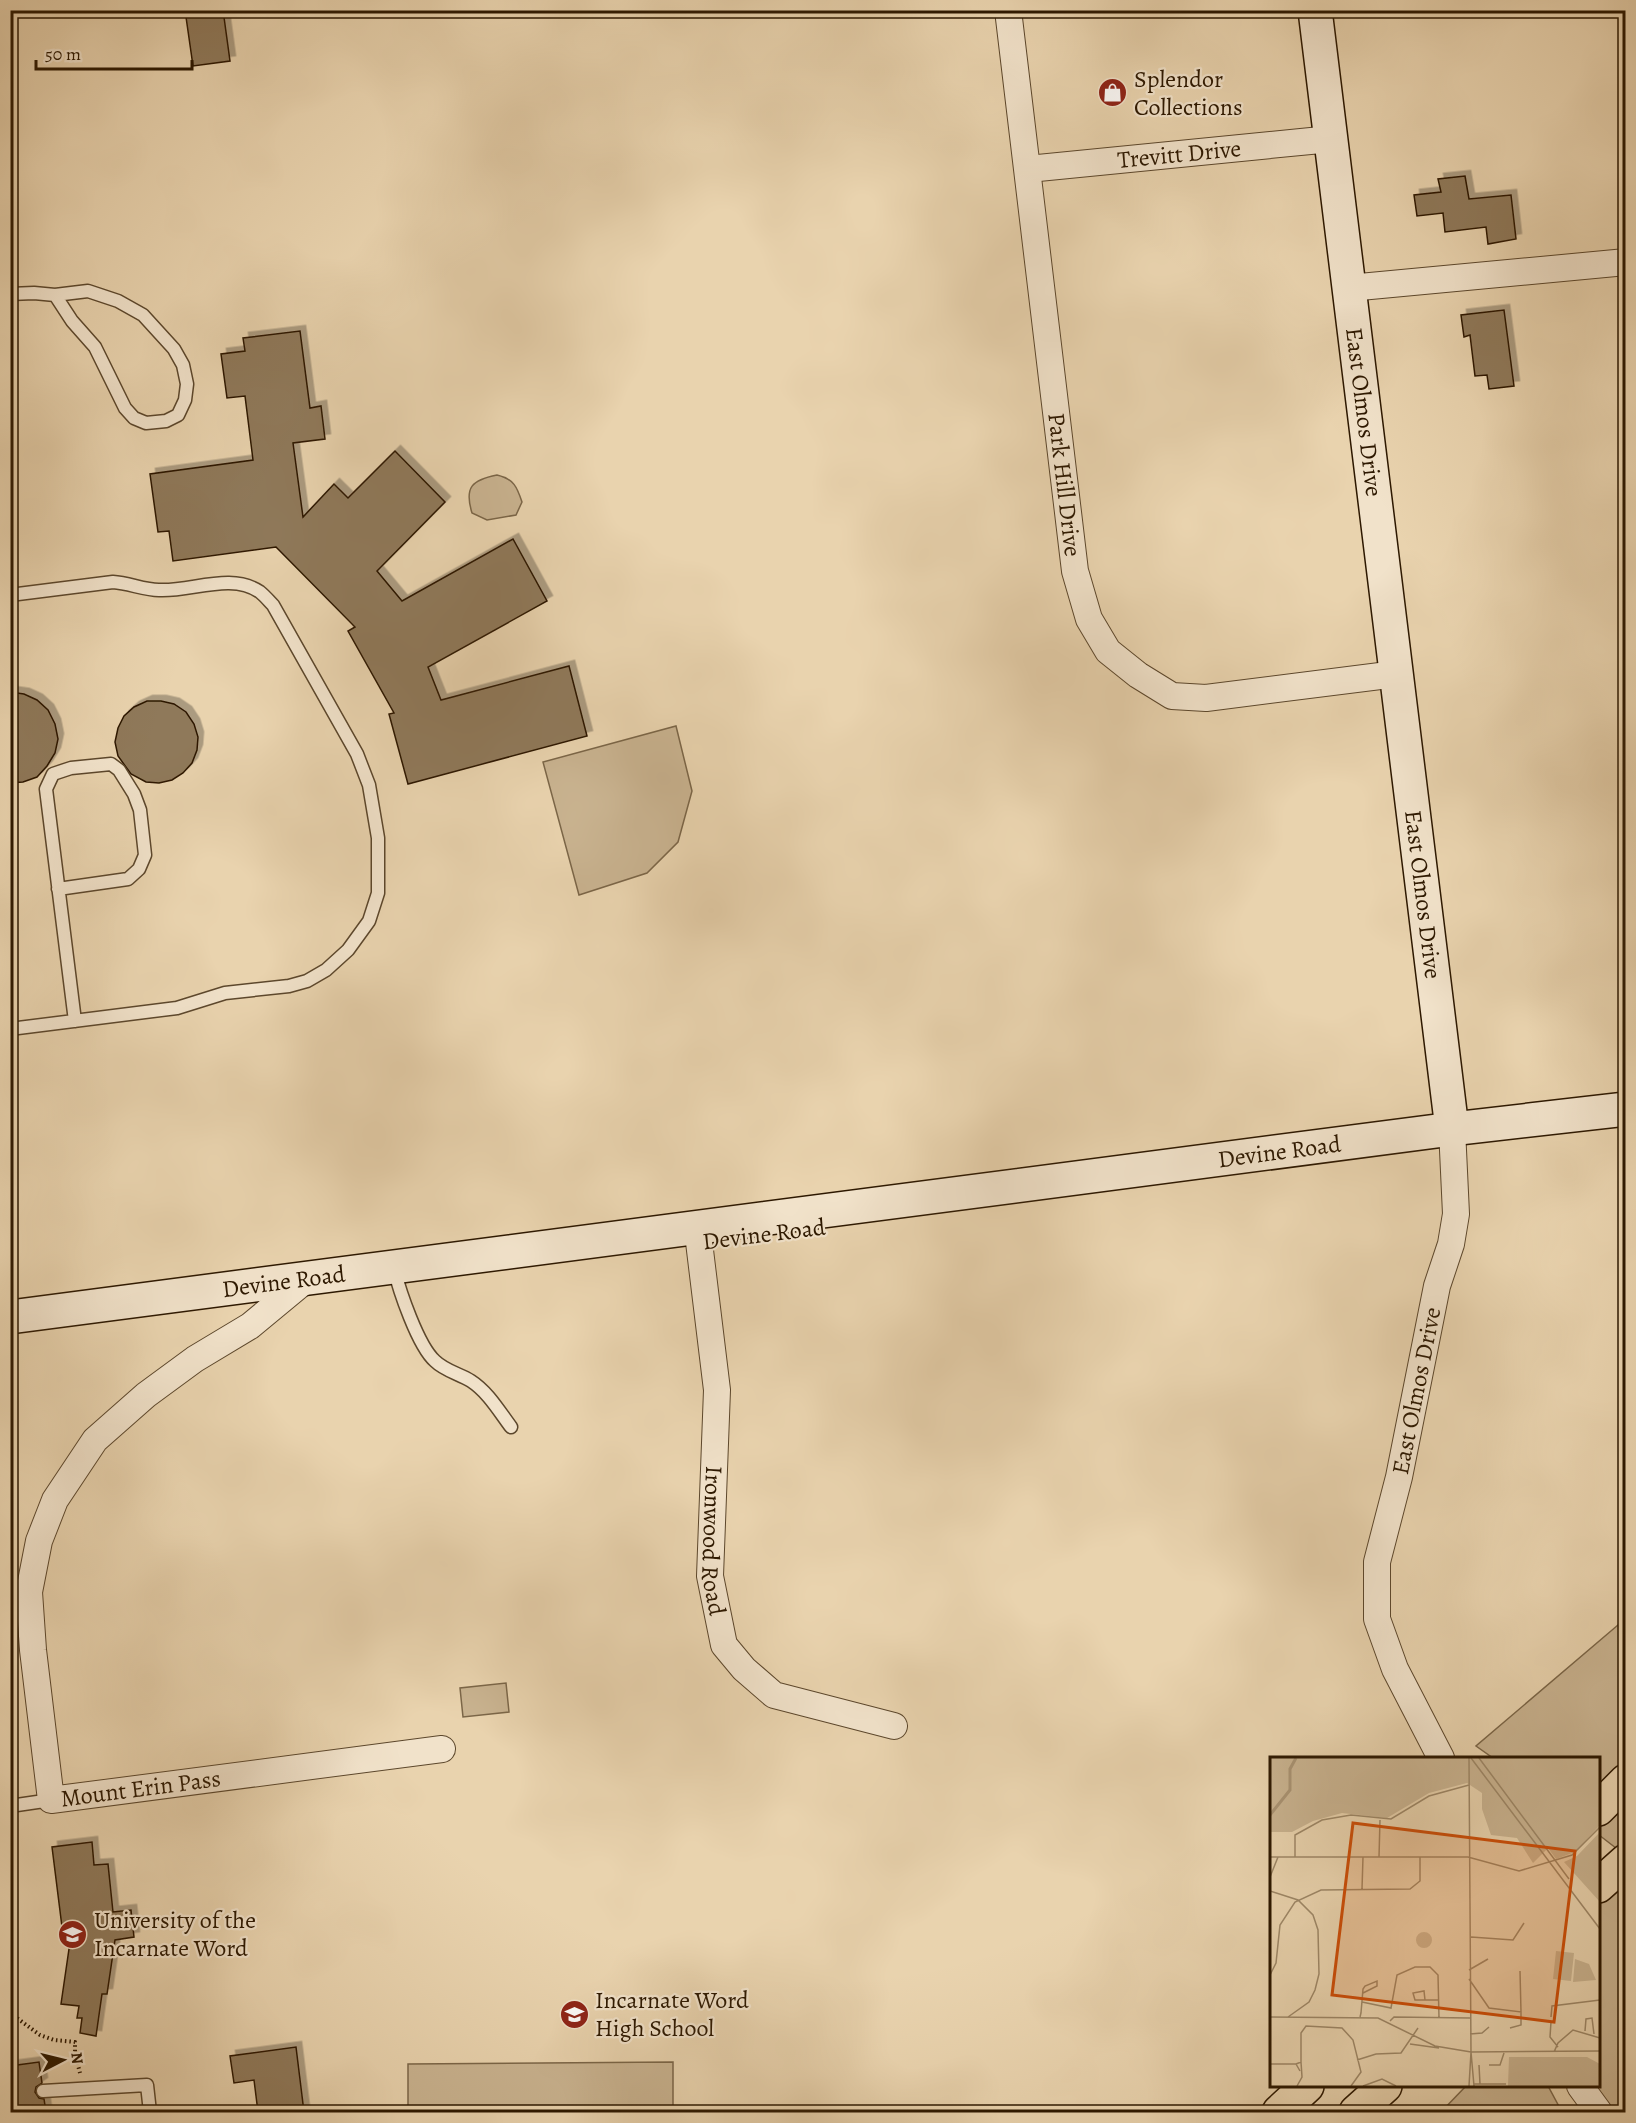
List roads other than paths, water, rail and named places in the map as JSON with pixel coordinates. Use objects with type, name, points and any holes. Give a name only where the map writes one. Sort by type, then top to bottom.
[{"type":"highway","points":[[1600,1808],[1626,1781]]},
{"type":"highway","points":[[1600,1885],[1626,1861]]},
{"type":"highway","points":[[1279,2112],[1305,2087]]},
{"type":"highway","points":[[1356,2112],[1383,2087]]},
{"type":"street","name":"Park Hill Drive","points":[[1008,10],[1075,571],[1089,619],[1107,651],[1138,675],[1172,696],[1206,698],[1396,674]]},
{"type":"street","name":"East Olmos Drive","points":[[1315,10],[1452,1129],[1455,1224],[1437,1286],[1399,1478],[1377,1562],[1377,1619],[1395,1669],[1440,1757]]},
{"type":"street","name":"Trevitt Drive","points":[[1028,169],[1330,139]]},
{"type":"street","points":[[1348,288],[1626,262]]},
{"type":"street","name":"Devine Road","points":[[10,1317],[1626,1108]]},
{"type":"street","name":"Devine Road","points":[[556,1246],[593,1256],[887,1219],[932,1197]]},
{"type":"street","name":"Ironwood Road","points":[[699,1242],[717,1389],[710,1576],[724,1645],[744,1669],[774,1695],[894,1726]]},
{"type":"street","name":"Mount Erin Pass","points":[[308,1278],[250,1326],[195,1359],[146,1395],[95,1440],[55,1500],[39,1541],[29,1592],[33,1650],[51,1800],[442,1749]]},
{"type":"street","points":[[1581,2087],[1599,2112]]},
{"type":"lane","points":[[10,294],[55,295],[88,291],[118,301],[143,315],[174,349],[183,365],[187,384],[185,400],[178,415],[166,421],[146,423],[134,418],[125,408],[95,347],[72,321],[55,295]]},
{"type":"lane","points":[[10,595],[114,582],[157,590],[230,583],[244,585],[260,592],[273,606],[357,754],[369,785],[378,838],[378,893],[369,921],[348,950],[326,970],[307,981],[289,986],[225,993],[177,1008],[10,1029]]},
{"type":"lane","points":[[58,889],[128,879],[139,869],[145,855],[140,810],[134,794],[119,770],[111,764],[71,768],[53,774],[46,789],[58,889],[75,1021]]},
{"type":"lane","points":[[394,1267],[408,1309],[428,1353],[444,1369],[473,1382],[485,1393],[511,1427]]},
{"type":"lane","points":[[10,1806],[51,1800]]},
{"type":"lane","points":[[43,2091],[147,2085],[150,2112]]},
{"type":"place","name":"Splendor Collections","points":[[1113,93]]},
{"type":"place","name":"University of the Incarnate Word","points":[[73,1934]]},
{"type":"place","name":"Incarnate Word High School","points":[[574,2014]]}]
